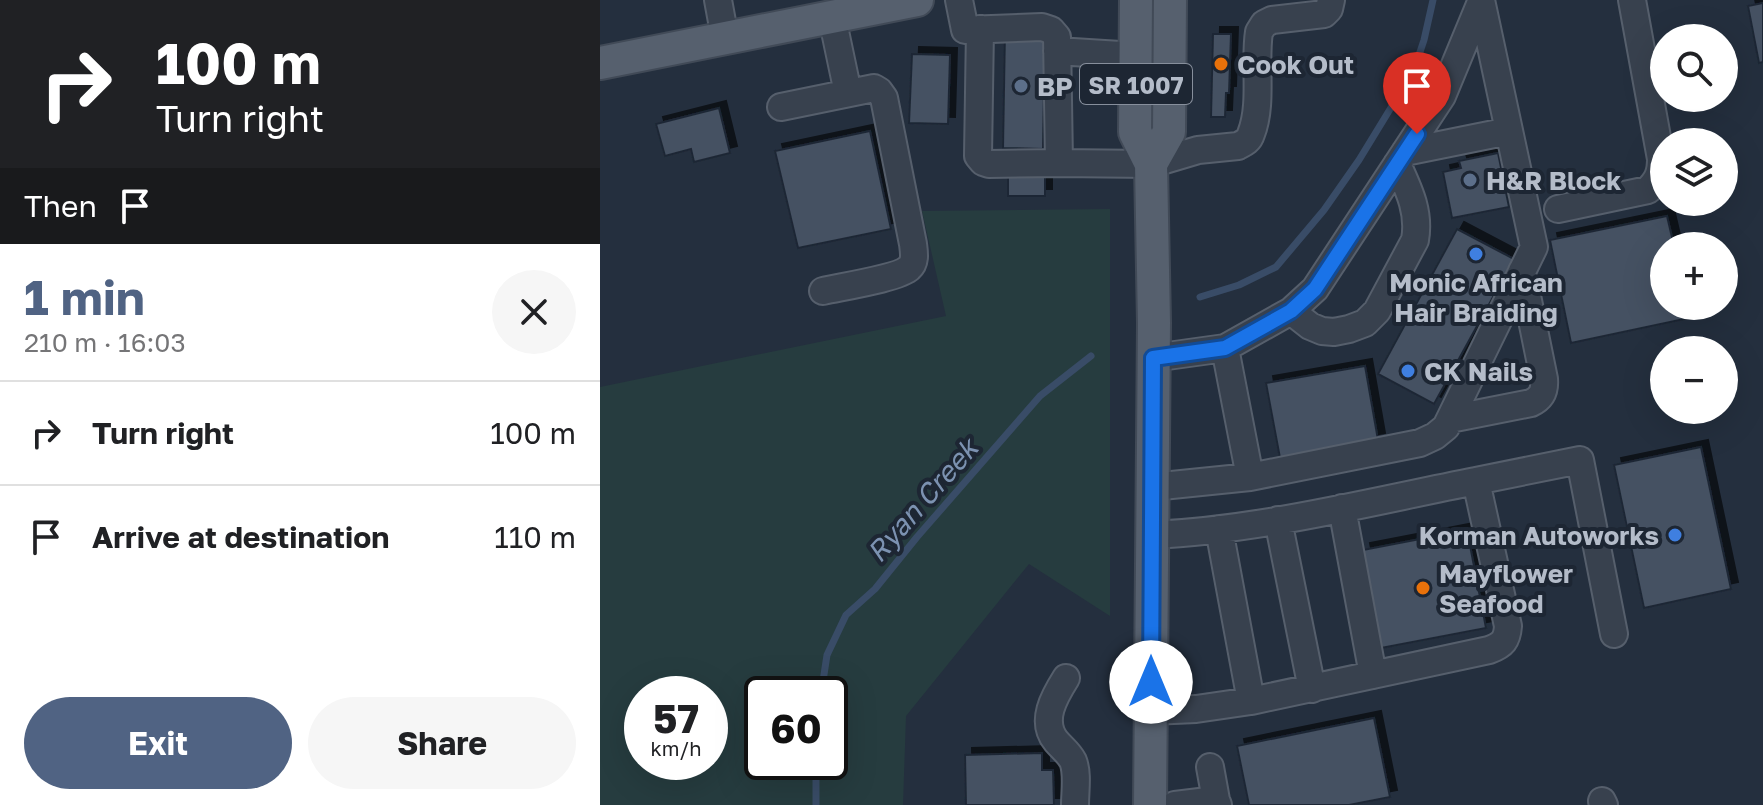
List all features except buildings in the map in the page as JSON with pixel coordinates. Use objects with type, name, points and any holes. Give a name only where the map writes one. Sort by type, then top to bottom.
[{"type":"main road","points":[[600,63],[846,10],[917,0]]},
{"type":"main road","name":"SR 1007","points":[[1136,0],[1135,132],[1151,164],[1150,805]]},
{"type":"main road","name":"SR 1007","points":[[1151,164],[1169,132],[1170,0]]},
{"type":"lane","points":[[718,0],[725,38]]},
{"type":"lane","points":[[959,0],[965,30],[1042,27],[1051,30],[1057,37],[1059,163]]},
{"type":"lane","points":[[980,29],[978,156],[983,162],[1151,164],[1188,152],[1245,143],[1251,137],[1256,107],[1259,32],[1264,24],[1272,20],[1324,14],[1331,0]]},
{"type":"lane","points":[[1558,209],[1648,190],[1661,172],[1632,0]]},
{"type":"lane","points":[[1152,487],[1250,477],[1420,443],[1446,427],[1534,247],[1481,1]]},
{"type":"lane","points":[[1153,358],[1225,348],[1291,311],[1315,289],[1442,96],[1481,1]]},
{"type":"lane","points":[[846,10],[848,93]]},
{"type":"lane","points":[[1057,51],[1136,56]]},
{"type":"lane","points":[[1448,83],[1496,72]]},
{"type":"lane","points":[[781,107],[874,88],[884,98],[914,259],[909,269],[896,275],[823,291]]},
{"type":"lane","points":[[1401,158],[1509,131]]},
{"type":"lane","points":[[1291,311],[1310,326],[1334,332],[1365,323],[1377,311],[1415,240],[1417,227],[1412,197],[1401,158]]},
{"type":"lane","points":[[1450,419],[1531,403],[1542,395],[1544,379],[1522,271]]},
{"type":"lane","points":[[1225,348],[1250,477]]},
{"type":"lane","points":[[1152,535],[1278,520],[1580,460],[1614,634]]},
{"type":"lane","points":[[1151,711],[1196,709],[1251,701],[1500,646],[1507,638],[1508,626],[1476,481]]},
{"type":"lane","points":[[1342,508],[1373,675]]},
{"type":"lane","points":[[1278,520],[1312,689]]},
{"type":"lane","points":[[1219,529],[1251,701]]},
{"type":"lane","points":[[1066,678],[1055,696],[1048,725],[1054,739],[1074,763],[1075,805]]},
{"type":"lane","points":[[1175,805],[1217,802],[1210,767]]},
{"type":"green space","points":[[1110,209],[1110,616],[1029,564],[906,716],[903,805],[600,805],[600,387],[946,316],[922,211]]},
{"type":"waterway","name":"Ryan Creek","points":[[1200,297],[1239,285],[1276,267],[1324,210],[1359,160],[1414,70],[1433,0]]},
{"type":"waterway","name":"Ryan Creek","points":[[824,676],[827,655],[846,615],[875,589],[1040,396],[1091,356]]},
{"type":"waterway","name":"Ryan Creek","points":[[816,780],[816,805]]},
{"type":"place","name":"Cook Out","points":[[1221,64]]},
{"type":"place","name":"BP","points":[[1021,86]]},
{"type":"place","name":"H&R Block","points":[[1470,180]]},
{"type":"place","name":"Monic African Hair Braiding","points":[[1476,254]]},
{"type":"place","name":"CK Nails","points":[[1408,371]]},
{"type":"place","name":"Korman Autoworks","points":[[1675,535]]},
{"type":"place","name":"Mayflower Seafood","points":[[1423,588]]},
{"type":"route","points":[[1151,682],[1153,358],[1225,348],[1291,311],[1315,289],[1417,134]]}]
